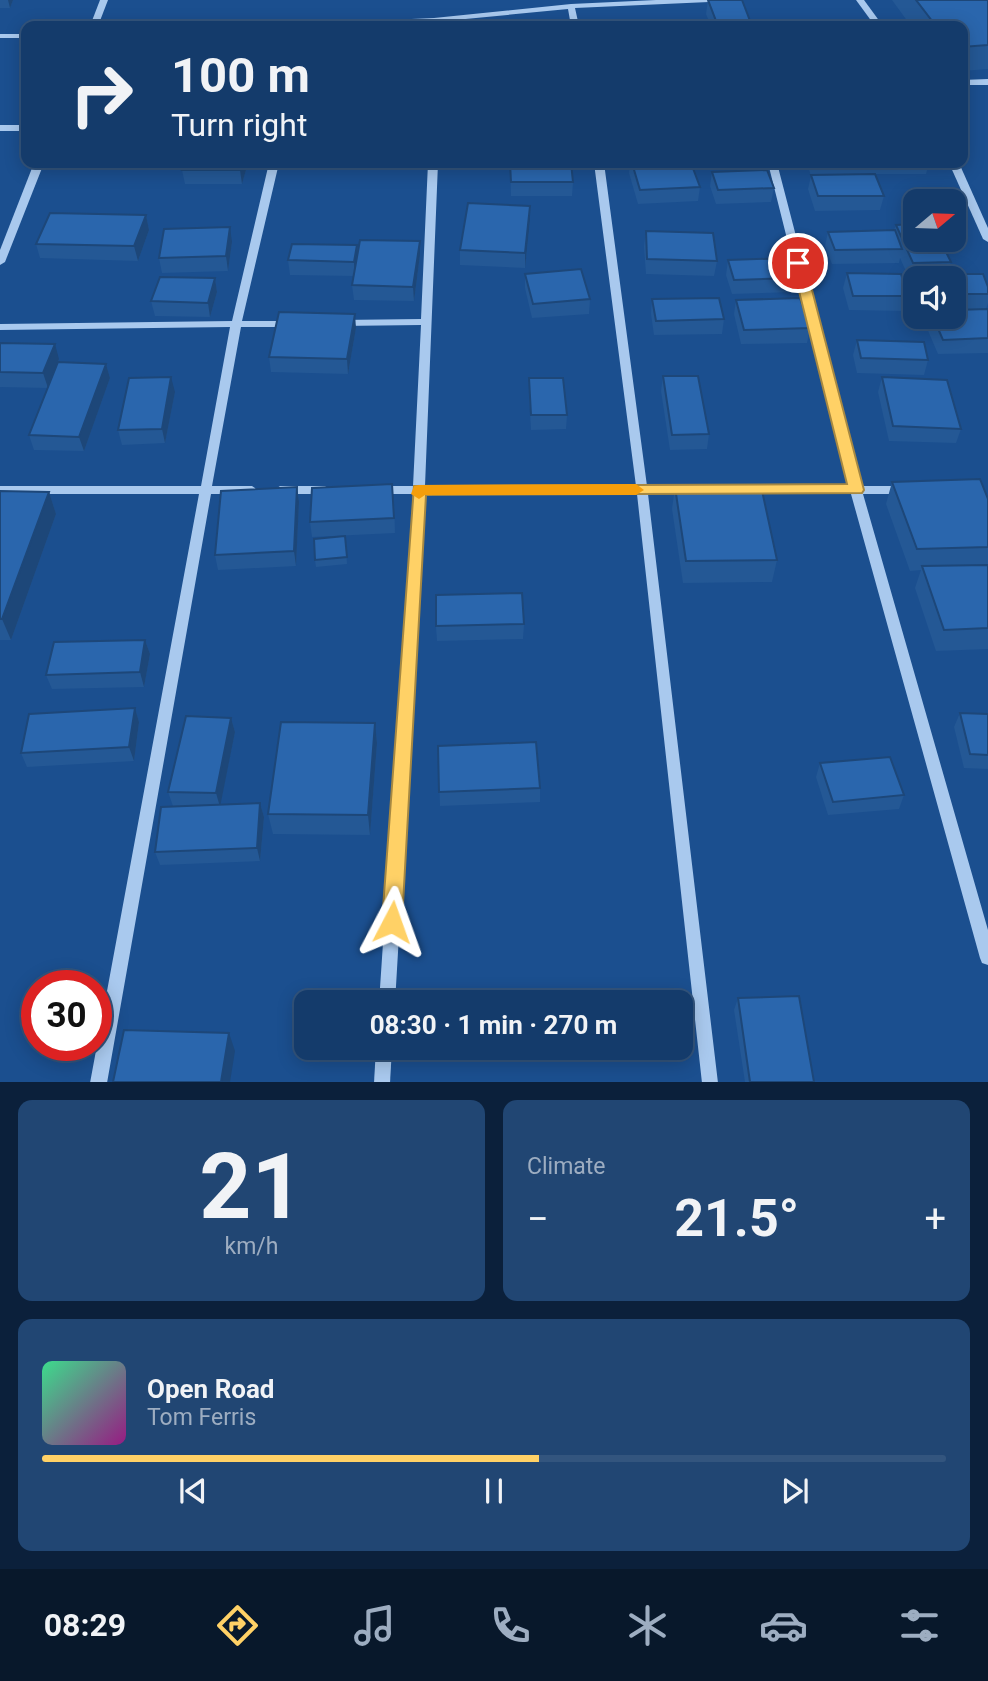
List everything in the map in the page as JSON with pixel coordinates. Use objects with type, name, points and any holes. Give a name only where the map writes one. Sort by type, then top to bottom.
[{"type":"street","points":[[96,21],[104,0]]},
{"type":"street","points":[[412,21],[571,6],[709,0]]},
{"type":"street","points":[[860,0],[875,21]]},
{"type":"street","points":[[571,6],[574,21]]},
{"type":"street","points":[[0,36],[21,36]]},
{"type":"street","points":[[968,83],[988,82]]},
{"type":"street","points":[[0,128],[21,128]]},
{"type":"street","points":[[0,262],[37,168]]},
{"type":"street","points":[[98,1082],[236,324],[273,168]]},
{"type":"street","points":[[388,990],[419,490],[433,168]]},
{"type":"street","points":[[600,168],[642,490],[710,1082]]},
{"type":"street","points":[[773,168],[856,490],[988,958]]},
{"type":"street","points":[[956,168],[988,239]]},
{"type":"street","points":[[331,323],[426,323]]},
{"type":"street","points":[[0,327],[304,324]]},
{"type":"street","points":[[0,490],[260,490]]},
{"type":"street","points":[[273,490],[339,490]]},
{"type":"street","points":[[366,490],[696,490]]},
{"type":"street","points":[[736,490],[921,490]]},
{"type":"street","points":[[382,1082],[383,1060]]},
{"type":"building","points":[[708,0],[742,0],[750,21],[716,21]]},
{"type":"building","points":[[916,0],[988,0],[988,45],[968,47],[968,21],[932,21]]},
{"type":"building","points":[[183,168],[241,168],[240,170],[182,170]]},
{"type":"building","points":[[510,168],[572,168],[573,182],[511,182]]},
{"type":"building","points":[[633,168],[693,168],[700,187],[640,190]]},
{"type":"building","points":[[767,170],[774,188],[718,190],[712,172]]},
{"type":"building","points":[[875,174],[884,196],[818,196],[811,175]]},
{"type":"building","points":[[468,203],[530,206],[525,253],[460,250]]},
{"type":"building","points":[[50,213],[146,215],[134,246],[36,244]]},
{"type":"building","points":[[896,225],[903,225],[903,241]]},
{"type":"building","points":[[230,227],[226,256],[159,258],[164,229]]},
{"type":"building","points":[[895,230],[902,249],[835,250],[828,232]]},
{"type":"building","points":[[646,231],[713,233],[717,261],[647,259]]},
{"type":"building","points":[[360,240],[420,241],[413,287],[352,285]]},
{"type":"building","points":[[292,244],[357,245],[354,262],[288,260]]},
{"type":"building","points":[[908,252],[946,252],[951,262],[913,263]]},
{"type":"building","points":[[789,258],[797,278],[734,280],[728,260]]},
{"type":"building","points":[[581,269],[590,299],[533,304],[525,274]]},
{"type":"building","points":[[847,273],[901,274],[903,296],[853,296]]},
{"type":"building","points":[[966,274],[983,274],[988,294],[966,294]]},
{"type":"building","points":[[160,277],[215,278],[208,303],[151,301]]},
{"type":"building","points":[[719,298],[724,319],[656,321],[652,299]]},
{"type":"building","points":[[800,298],[810,328],[744,330],[736,300]]},
{"type":"building","points":[[988,309],[988,338],[943,340],[938,329],[966,329],[966,310]]},
{"type":"building","points":[[279,312],[355,314],[347,359],[269,357]]},
{"type":"building","points":[[857,340],[924,342],[928,360],[861,358]]},
{"type":"building","points":[[0,343],[55,344],[43,373],[0,372]]},
{"type":"building","points":[[58,362],[106,364],[79,437],[29,435]]},
{"type":"building","points":[[663,376],[698,376],[709,434],[672,435]]},
{"type":"building","points":[[171,377],[162,429],[118,430],[129,378]]},
{"type":"building","points":[[882,377],[947,380],[961,429],[893,426]]},
{"type":"building","points":[[529,378],[563,378],[567,415],[531,415]]},
{"type":"building","points":[[980,479],[988,499],[988,547],[917,549],[892,482]]},
{"type":"building","points":[[392,484],[394,518],[310,522],[312,488]]},
{"type":"building","points":[[761,486],[777,560],[686,561],[675,487]]},
{"type":"building","points":[[297,487],[294,551],[215,555],[221,491]]},
{"type":"building","points":[[0,491],[49,492],[2,619],[0,619]]},
{"type":"building","points":[[345,536],[347,557],[315,560],[314,539]]},
{"type":"building","points":[[988,565],[988,628],[944,630],[922,566]]},
{"type":"building","points":[[522,593],[524,624],[436,626],[436,595]]},
{"type":"building","points":[[145,640],[140,672],[46,675],[54,642]]},
{"type":"building","points":[[135,708],[129,747],[21,753],[29,714]]},
{"type":"building","points":[[960,713],[988,714],[988,755],[970,754]]},
{"type":"building","points":[[186,716],[231,718],[216,793],[168,792]]},
{"type":"building","points":[[281,722],[375,723],[368,815],[268,814]]},
{"type":"building","points":[[536,742],[540,788],[439,792],[438,746]]},
{"type":"building","points":[[890,757],[904,795],[833,802],[820,763]]},
{"type":"building","points":[[260,803],[257,848],[155,852],[161,807]]},
{"type":"building","points":[[799,996],[814,1082],[750,1082],[738,998]]},
{"type":"building","points":[[124,1030],[229,1033],[221,1082],[113,1082]]},
{"type":"slow traffic","points":[[419,494],[419,490],[636,490]]},
{"type":"route","points":[[392,922],[419,490],[856,490],[798,263]]}]
